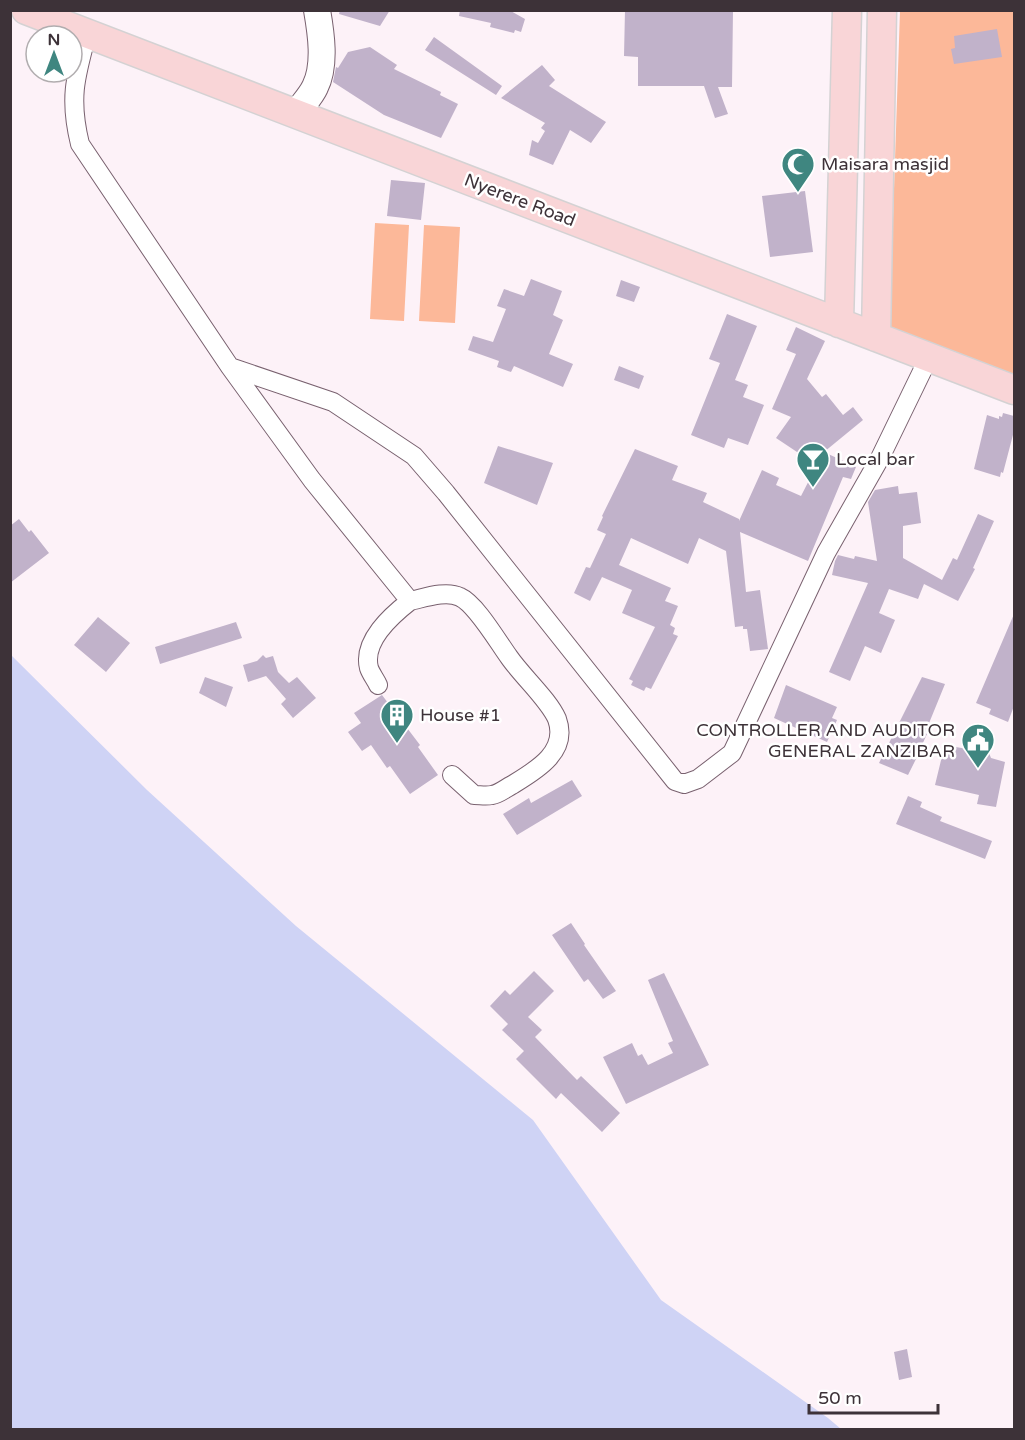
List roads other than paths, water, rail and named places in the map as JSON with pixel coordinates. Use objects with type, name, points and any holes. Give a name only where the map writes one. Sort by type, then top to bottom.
[{"type":"main road","name":"Nyerere Road","points":[[26,10],[1014,390]]},
{"type":"main road","points":[[839,323],[847,10]]},
{"type":"main road","points":[[876,337],[882,10]]},
{"type":"street","points":[[296,114],[316,86],[320,72],[322,53],[317,10]]},
{"type":"street","points":[[87,34],[73,95],[73,118],[80,144],[230,367],[312,480],[410,601]]},
{"type":"street","points":[[230,367],[333,402],[414,456],[447,493],[675,781],[684,784],[698,779],[732,753],[826,553],[880,458],[929,357]]},
{"type":"street","points":[[378,685],[369,668],[368,650],[394,613],[410,601],[437,595],[458,596],[466,601],[486,624],[513,664],[558,720],[555,752],[538,770],[494,795],[474,795],[452,775]]},
{"type":"water","points":[[11,655],[147,790],[296,926],[533,1120],[661,1300],[841,1429],[11,1429]]},
{"type":"place","name":"Maisara masjid","points":[[798,193]]},
{"type":"place","name":"Local bar","points":[[813,488]]},
{"type":"place","name":"House #1","points":[[397,744]]},
{"type":"place","name":"CONTROLLER AND AUDITOR GENERAL ZANZIBAR","points":[[978,769]]}]
